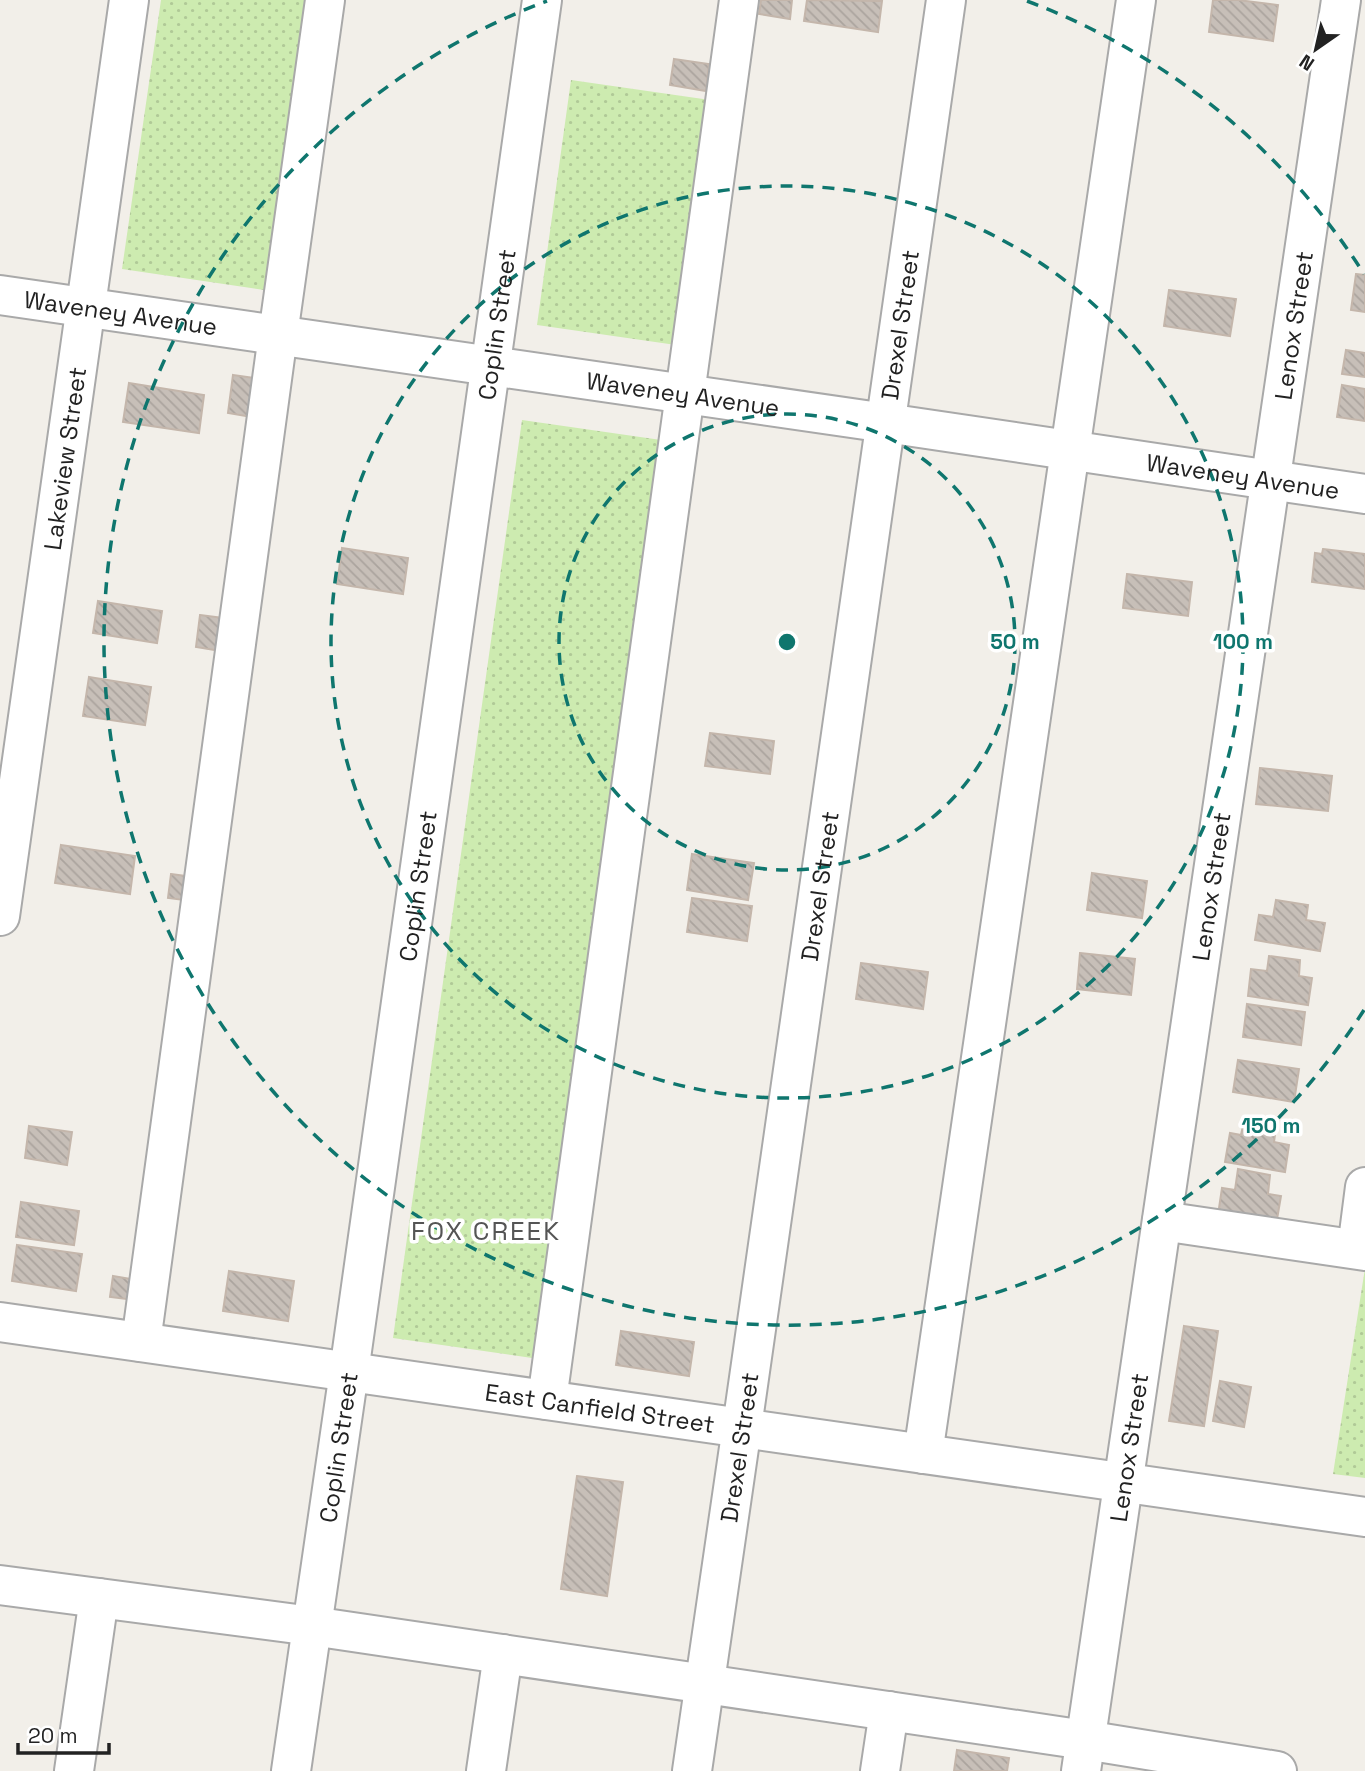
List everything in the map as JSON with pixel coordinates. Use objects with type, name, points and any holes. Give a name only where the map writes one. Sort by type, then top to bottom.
[{"type":"street","name":"Lakeview Street","points":[[0,916],[129,0]]},
{"type":"street","points":[[141,1342],[325,0]]},
{"type":"street","name":"Coplin Street","points":[[291,1771],[542,0]]},
{"type":"street","points":[[547,1400],[739,0]]},
{"type":"street","name":"Drexel Street","points":[[692,1771],[946,0]]},
{"type":"street","points":[[923,1454],[1136,0]]},
{"type":"street","name":"Lenox Street","points":[[1083,1756],[1342,0]]},
{"type":"street","name":"Waveney Avenue","points":[[0,295],[1365,494]]},
{"type":"street","points":[[1162,1221],[1361,1250],[1365,1187]]},
{"type":"street","name":"East Canfield Street","points":[[0,1322],[1365,1517]]},
{"type":"street","points":[[0,1585],[312,1626],[888,1711],[1083,1756],[1275,1771]]},
{"type":"street","points":[[74,1771],[99,1598]]},
{"type":"street","points":[[486,1771],[503,1654]]},
{"type":"street","points":[[880,1771],[888,1711]]},
{"type":"green space","points":[[161,0],[307,0],[264,290],[122,269]]},
{"type":"green space","points":[[571,80],[710,100],[676,345],[537,325]]},
{"type":"green space","points":[[522,420],[668,441],[539,1359],[393,1338]]},
{"type":"green space","points":[[1365,1268],[1365,1478],[1333,1474]]},
{"type":"building","points":[[761,0],[792,0],[790,19],[759,14]]},
{"type":"building","points":[[807,0],[882,1],[878,32],[804,21]]},
{"type":"building","points":[[1213,0],[1278,5],[1273,41],[1209,32]]},
{"type":"building","points":[[674,59],[709,64],[706,91],[670,85]]},
{"type":"building","points":[[1356,274],[1365,275],[1365,312],[1351,310]]},
{"type":"building","points":[[1169,290],[1236,299],[1230,336],[1164,326]]},
{"type":"building","points":[[1346,350],[1365,353],[1365,377],[1342,374]]},
{"type":"building","points":[[233,375],[262,379],[257,418],[228,413]]},
{"type":"building","points":[[129,383],[204,395],[199,433],[123,422]]},
{"type":"building","points":[[1342,385],[1365,389],[1365,421],[1337,417]]},
{"type":"building","points":[[342,548],[408,558],[403,594],[337,584]]},
{"type":"building","points":[[1323,549],[1365,554],[1365,589],[1312,582],[1315,553],[1322,554]]},
{"type":"building","points":[[1127,574],[1192,582],[1188,616],[1123,608]]},
{"type":"building","points":[[98,601],[162,611],[157,643],[93,633]]},
{"type":"building","points":[[200,615],[232,619],[227,652],[196,647]]},
{"type":"building","points":[[89,677],[151,687],[145,725],[83,716]]},
{"type":"building","points":[[710,733],[774,741],[770,774],[705,766]]},
{"type":"building","points":[[1260,768],[1332,776],[1328,811],[1256,804]]},
{"type":"building","points":[[61,845],[135,856],[130,894],[55,883]]},
{"type":"building","points":[[692,854],[754,863],[748,900],[687,890]]},
{"type":"building","points":[[1092,873],[1147,881],[1142,918],[1087,910]]},
{"type":"building","points":[[171,874],[194,877],[191,901],[168,898]]},
{"type":"building","points":[[692,898],[752,906],[747,941],[687,932]]},
{"type":"building","points":[[1276,900],[1308,905],[1306,920],[1325,923],[1320,951],[1255,940],[1259,915],[1273,917]]},
{"type":"building","points":[[1080,953],[1135,959],[1131,995],[1077,989]]},
{"type":"building","points":[[1269,956],[1300,960],[1299,976],[1312,978],[1308,1005],[1248,996],[1251,969],[1267,971]]},
{"type":"building","points":[[861,963],[928,972],[923,1009],[856,999]]},
{"type":"building","points":[[1247,1004],[1305,1012],[1301,1045],[1243,1037]]},
{"type":"building","points":[[1238,1060],[1299,1069],[1294,1102],[1233,1092]]},
{"type":"building","points":[[1244,1121],[1276,1127],[1274,1142],[1289,1145],[1285,1172],[1225,1162],[1230,1133],[1241,1135]]},
{"type":"building","points":[[29,1126],[72,1132],[67,1165],[25,1158]]},
{"type":"building","points":[[1238,1169],[1270,1175],[1268,1194],[1281,1196],[1276,1225],[1218,1215],[1222,1188],[1235,1190]]},
{"type":"building","points":[[21,1202],[79,1211],[74,1245],[16,1237]]},
{"type":"building","points":[[17,1245],[82,1254],[76,1291],[12,1281]]},
{"type":"building","points":[[229,1271],[294,1281],[288,1321],[223,1311]]},
{"type":"building","points":[[113,1276],[137,1280],[134,1300],[110,1297]]},
{"type":"building","points":[[1184,1326],[1218,1331],[1204,1426],[1169,1421]]},
{"type":"building","points":[[621,1331],[694,1342],[689,1376],[616,1365]]},
{"type":"building","points":[[1220,1381],[1251,1387],[1244,1427],[1213,1421]]},
{"type":"building","points":[[577,1476],[623,1482],[607,1596],[561,1589]]},
{"type":"building","points":[[957,1750],[1009,1758],[1007,1771],[954,1771]]},
{"type":"district","name":"FOX CREEK","points":[[486,1231]]}]
